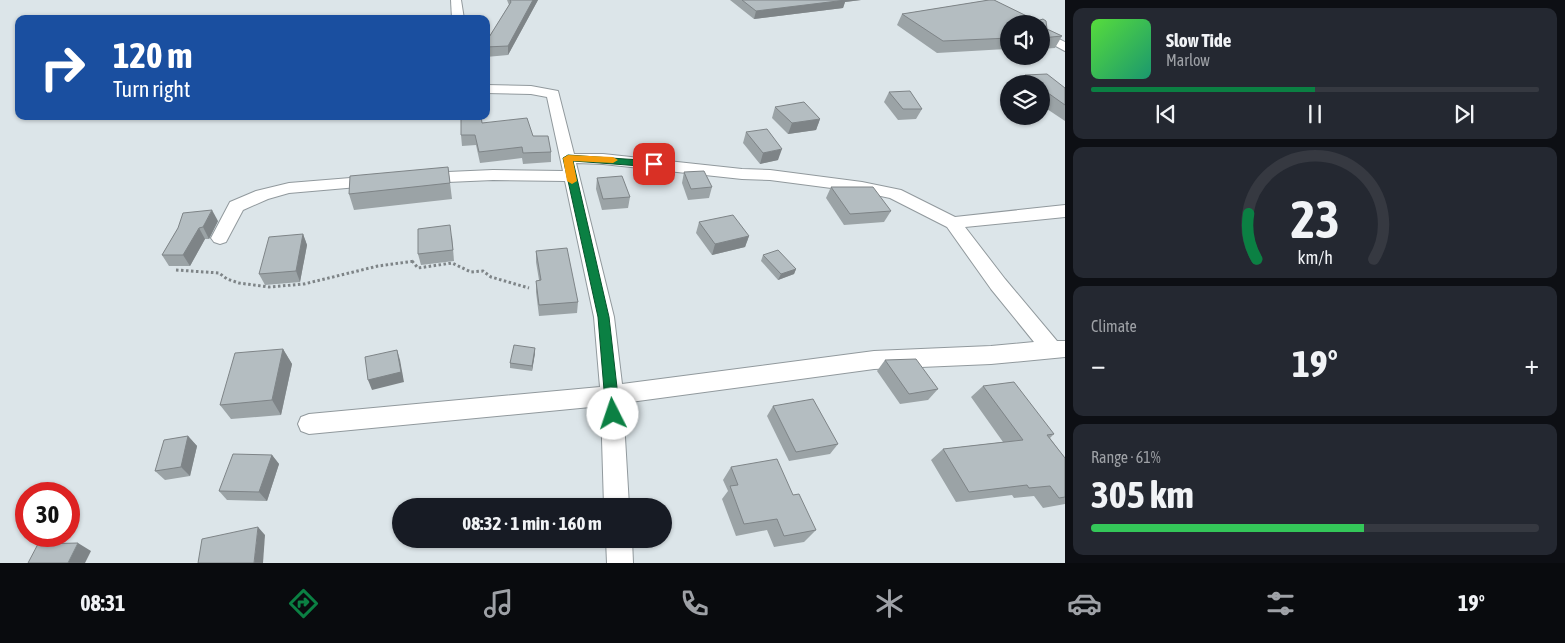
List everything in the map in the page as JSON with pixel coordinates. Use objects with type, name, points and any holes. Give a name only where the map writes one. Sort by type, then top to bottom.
[{"type":"street","points":[[456,0],[458,15]]},
{"type":"street","points":[[1050,38],[1065,47]]},
{"type":"street","points":[[490,89],[531,90],[553,94],[604,317],[612,395],[618,498]]},
{"type":"street","points":[[412,179],[493,175],[622,161],[742,174],[770,174],[862,187],[895,194],[953,223],[998,284],[1058,349]]},
{"type":"street","points":[[220,238],[236,206],[262,195],[289,188],[393,180]]},
{"type":"street","points":[[953,223],[1065,211]]},
{"type":"street","points":[[309,424],[612,395],[874,360],[990,355],[1058,349]]},
{"type":"street","points":[[619,548],[620,563]]},
{"type":"path","points":[[176,270],[219,273],[227,279],[239,283],[269,287],[304,284],[378,266],[414,261],[418,268],[452,263],[471,272],[482,271],[491,277],[529,288]]},
{"type":"building","points":[[510,0],[533,0],[508,46],[490,47],[490,36],[511,2]]},
{"type":"building","points":[[742,0],[846,0],[756,11]]},
{"type":"building","points":[[994,0],[1025,15],[1000,15],[1000,38],[943,41],[902,14]]},
{"type":"building","points":[[1050,30],[1062,36],[1050,37]]},
{"type":"building","points":[[1050,76],[1065,88],[1065,105],[1050,94]]},
{"type":"building","points":[[910,91],[922,109],[903,109],[889,92]]},
{"type":"building","points":[[804,102],[820,119],[792,123],[775,107]]},
{"type":"building","points":[[527,118],[533,136],[548,136],[551,152],[523,153],[522,147],[479,152],[475,135],[461,135],[461,120],[482,120],[482,123]]},
{"type":"building","points":[[767,129],[782,149],[763,153],[746,132]]},
{"type":"building","points":[[448,167],[450,183],[349,194],[350,176]]},
{"type":"building","points":[[704,171],[712,187],[691,189],[684,172]]},
{"type":"building","points":[[622,176],[630,197],[603,199],[597,178]]},
{"type":"building","points":[[831,187],[873,187],[891,211],[850,214]]},
{"type":"building","points":[[212,210],[203,227],[199,228],[183,255],[162,255],[178,228],[183,213]]},
{"type":"building","points":[[733,215],[749,236],[715,244],[699,222]]},
{"type":"building","points":[[450,225],[453,250],[418,254],[418,229]]},
{"type":"building","points":[[303,234],[296,271],[259,274],[269,237]]},
{"type":"building","points":[[567,248],[578,302],[539,305],[536,281],[541,280],[536,251]]},
{"type":"building","points":[[778,250],[796,269],[781,274],[763,255]]},
{"type":"building","points":[[514,345],[535,348],[532,366],[510,363]]},
{"type":"building","points":[[283,349],[272,400],[220,405],[235,353]]},
{"type":"building","points":[[397,350],[401,372],[368,380],[365,357]]},
{"type":"building","points":[[916,359],[938,389],[909,394],[885,360]]},
{"type":"building","points":[[1014,382],[1054,434],[1047,435],[1065,458],[1065,497],[1059,498],[1050,486],[1029,488],[1027,485],[969,492],[943,449],[1023,440],[983,386]]},
{"type":"building","points":[[813,399],[838,444],[796,452],[773,406]]},
{"type":"building","points":[[188,436],[181,467],[155,471],[164,440]]},
{"type":"building","points":[[233,454],[272,455],[259,492],[219,491]]},
{"type":"building","points":[[777,459],[793,495],[799,494],[816,530],[784,536],[777,519],[744,524],[730,486],[738,485],[731,467]]},
{"type":"building","points":[[258,527],[254,563],[198,563],[202,539]]},
{"type":"building","points":[[36,547],[76,547],[68,563],[28,563]]},
{"type":"slow traffic","points":[[572,181],[568,158],[613,160]]},
{"type":"route","points":[[613,414],[604,317],[568,158],[654,164]]}]
